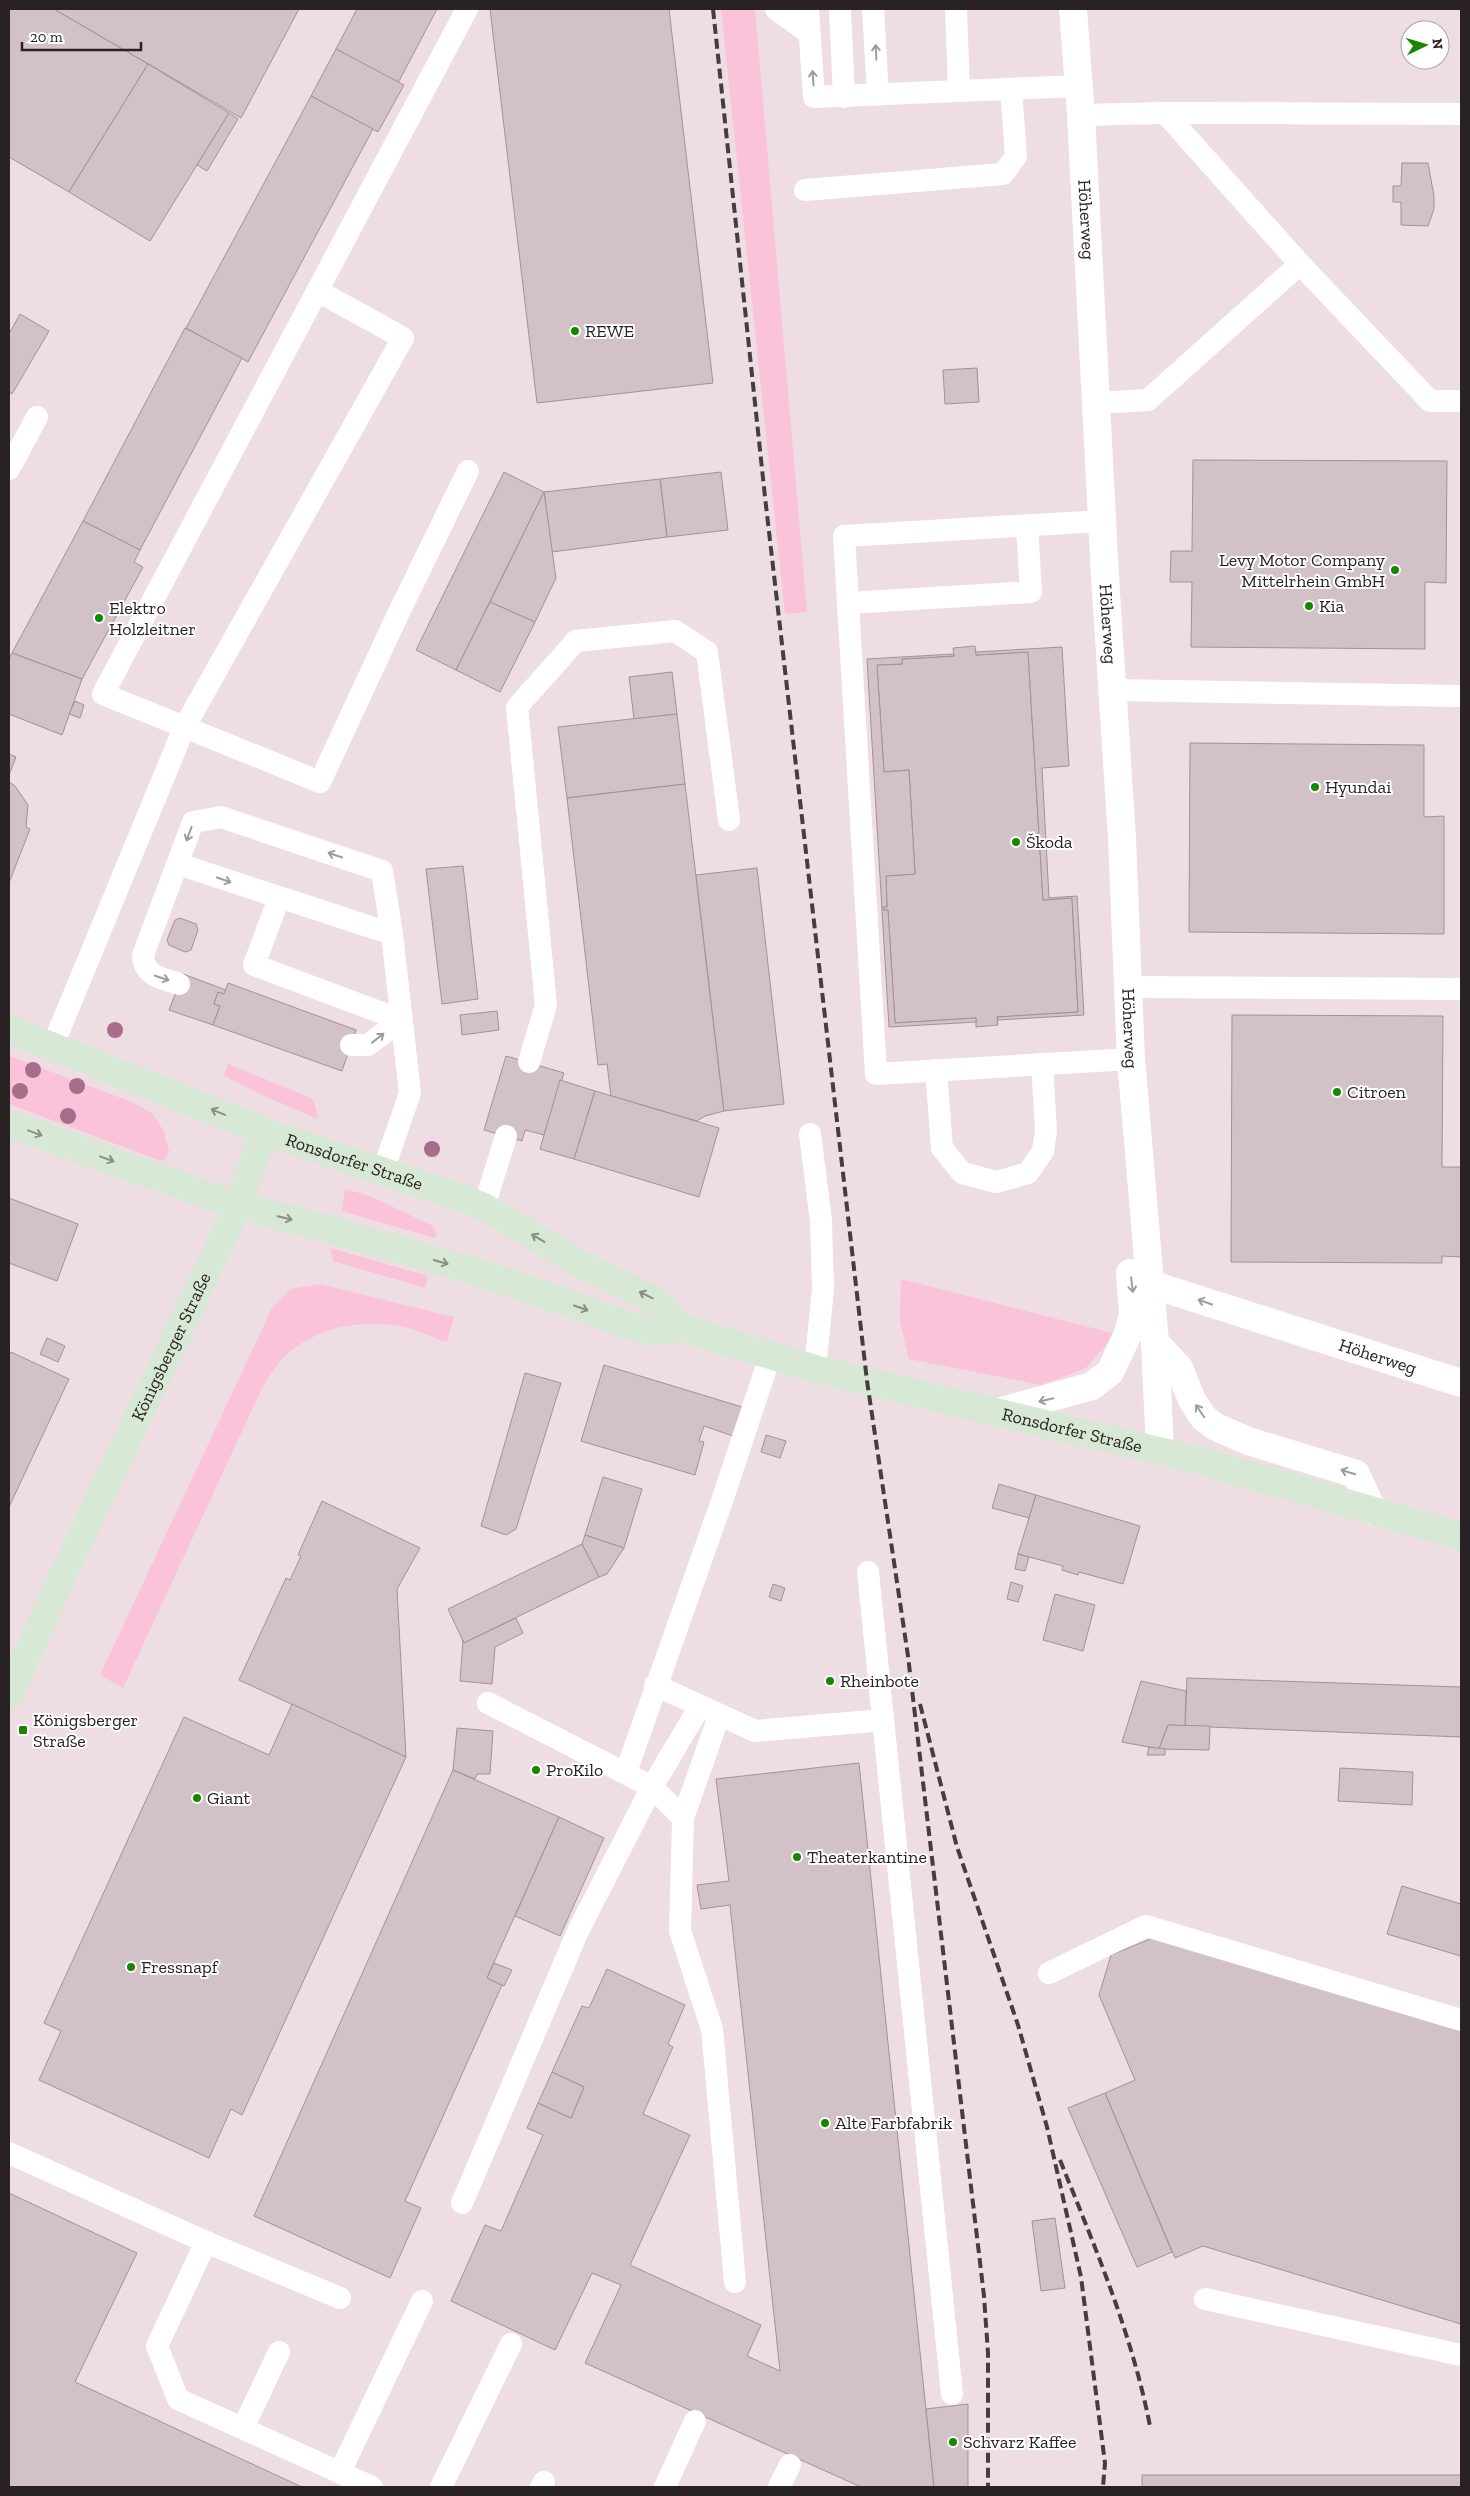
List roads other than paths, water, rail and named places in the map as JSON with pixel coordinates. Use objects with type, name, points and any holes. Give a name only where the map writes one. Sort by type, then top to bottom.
[{"type":"main road","name":"Ronsdorfer Straße","points":[[9,1029],[53,1045],[263,1131],[484,1207],[579,1263],[658,1301],[682,1328]]},
{"type":"main road","name":"Ronsdorfer Straße","points":[[9,1124],[238,1206],[322,1227],[497,1278],[631,1326],[654,1332],[682,1328],[815,1368],[1160,1451],[1461,1536]]},
{"type":"main road","name":"Königsberger Straße","points":[[9,1695],[15,1667],[56,1590],[238,1206],[263,1131]]},
{"type":"street","name":"Höherweg","points":[[1073,9],[1081,115],[1102,521],[1122,838],[1131,1059],[1155,1342],[1160,1451]]},
{"type":"street","points":[[998,1412],[1066,1395],[1092,1386],[1110,1372],[1128,1334],[1133,1314],[1130,1270],[1146,1240]]},
{"type":"street","name":"Höherweg","points":[[1150,1284],[1251,1318],[1461,1383]]},
{"type":"street","points":[[1155,1342],[1179,1368],[1192,1400],[1203,1417],[1214,1426],[1248,1441],[1356,1474],[1373,1510]]},
{"type":"lane","points":[[467,9],[103,694],[320,782],[399,612],[468,471]]},
{"type":"lane","points":[[776,9],[809,33]]},
{"type":"lane","points":[[808,9],[814,97],[1079,86]]},
{"type":"lane","points":[[840,9],[844,97]]},
{"type":"lane","points":[[873,9],[878,95]]},
{"type":"lane","points":[[956,9],[959,91]]},
{"type":"lane","points":[[804,190],[1003,174],[1016,156],[1011,89]]},
{"type":"lane","points":[[1081,115],[1165,113],[1461,114]]},
{"type":"lane","points":[[1165,113],[1300,264],[1430,401],[1461,401]]},
{"type":"lane","points":[[1096,403],[1148,400],[1300,264]]},
{"type":"lane","points":[[53,1045],[184,728],[403,338],[318,291]]},
{"type":"lane","points":[[9,469],[37,417]]},
{"type":"lane","points":[[1102,521],[844,536],[876,1074],[1131,1059]]},
{"type":"lane","points":[[848,603],[1031,592],[1027,526]]},
{"type":"lane","points":[[529,1062],[546,1005],[518,707],[576,641],[675,631],[707,652],[729,820]]},
{"type":"lane","points":[[1112,690],[1461,696]]},
{"type":"lane","points":[[179,984],[150,974],[144,964],[144,955],[193,822],[221,817],[382,871],[392,934],[410,1094],[383,1171]]},
{"type":"lane","points":[[178,864],[392,934]]},
{"type":"lane","points":[[280,898],[254,966],[401,1020]]},
{"type":"lane","points":[[1128,987],[1461,988]]},
{"type":"lane","points":[[351,1045],[368,1045],[401,1020]]},
{"type":"lane","points":[[936,1070],[942,1148],[962,1173],[996,1182],[1028,1173],[1043,1151],[1046,1131],[1042,1064]]},
{"type":"lane","points":[[810,1134],[821,1221],[823,1289],[815,1368]]},
{"type":"lane","points":[[484,1207],[506,1136]]},
{"type":"lane","points":[[626,1772],[655,1685],[722,1500],[770,1356]]},
{"type":"lane","points":[[868,1572],[952,2394]]},
{"type":"lane","points":[[655,1685],[755,1731],[883,1720]]},
{"type":"lane","points":[[488,1704],[626,1772],[652,1787],[683,1818]]},
{"type":"lane","points":[[462,2203],[578,1931],[652,1787],[710,1711]]},
{"type":"lane","points":[[710,1711],[683,1818],[680,1931],[712,2029],[735,2282]]},
{"type":"lane","points":[[1049,1973],[1146,1926],[1461,2020]]},
{"type":"lane","points":[[9,2153],[206,2242],[340,2298]]},
{"type":"lane","points":[[206,2242],[157,2346],[178,2398],[372,2487]]},
{"type":"lane","points":[[1206,2299],[1461,2355]]},
{"type":"lane","points":[[340,2472],[422,2301]]},
{"type":"lane","points":[[441,2487],[511,2344]]},
{"type":"lane","points":[[242,2428],[279,2352]]},
{"type":"lane","points":[[665,2487],[695,2421]]},
{"type":"lane","points":[[779,2487],[790,2465]]},
{"type":"railway","points":[[713,9],[765,497],[867,1381],[908,1656],[984,2296],[988,2353],[988,2487]]},
{"type":"railway","points":[[920,1704],[957,1847],[1018,2025],[1047,2127],[1081,2277],[1105,2463],[1103,2487]]},
{"type":"railway","points":[[1060,2160],[1123,2324],[1150,2426]]},
{"type":"place","name":"REWE","points":[[575,331]]},
{"type":"place","name":"Levy Motor Company Mittelrhein GmbH","points":[[1395,570]]},
{"type":"place","name":"Kia","points":[[1309,606]]},
{"type":"place","name":"Elektro Holzleitner","points":[[99,618]]},
{"type":"place","name":"Hyundai","points":[[1315,787]]},
{"type":"place","name":"Škoda","points":[[1016,842]]},
{"type":"place","name":"Citroen","points":[[1337,1092]]},
{"type":"place","name":"Rheinbote","points":[[830,1681]]},
{"type":"place","name":"Königsberger Straße","points":[[23,1730]]},
{"type":"place","name":"ProKilo","points":[[536,1770]]},
{"type":"place","name":"Giant","points":[[197,1798]]},
{"type":"place","name":"Theaterkantine","points":[[797,1857]]},
{"type":"place","name":"Fressnapf","points":[[131,1967]]},
{"type":"place","name":"Alte Farbfabrik","points":[[825,2123]]},
{"type":"place","name":"Schvarz Kaffee","points":[[953,2442]]}]
